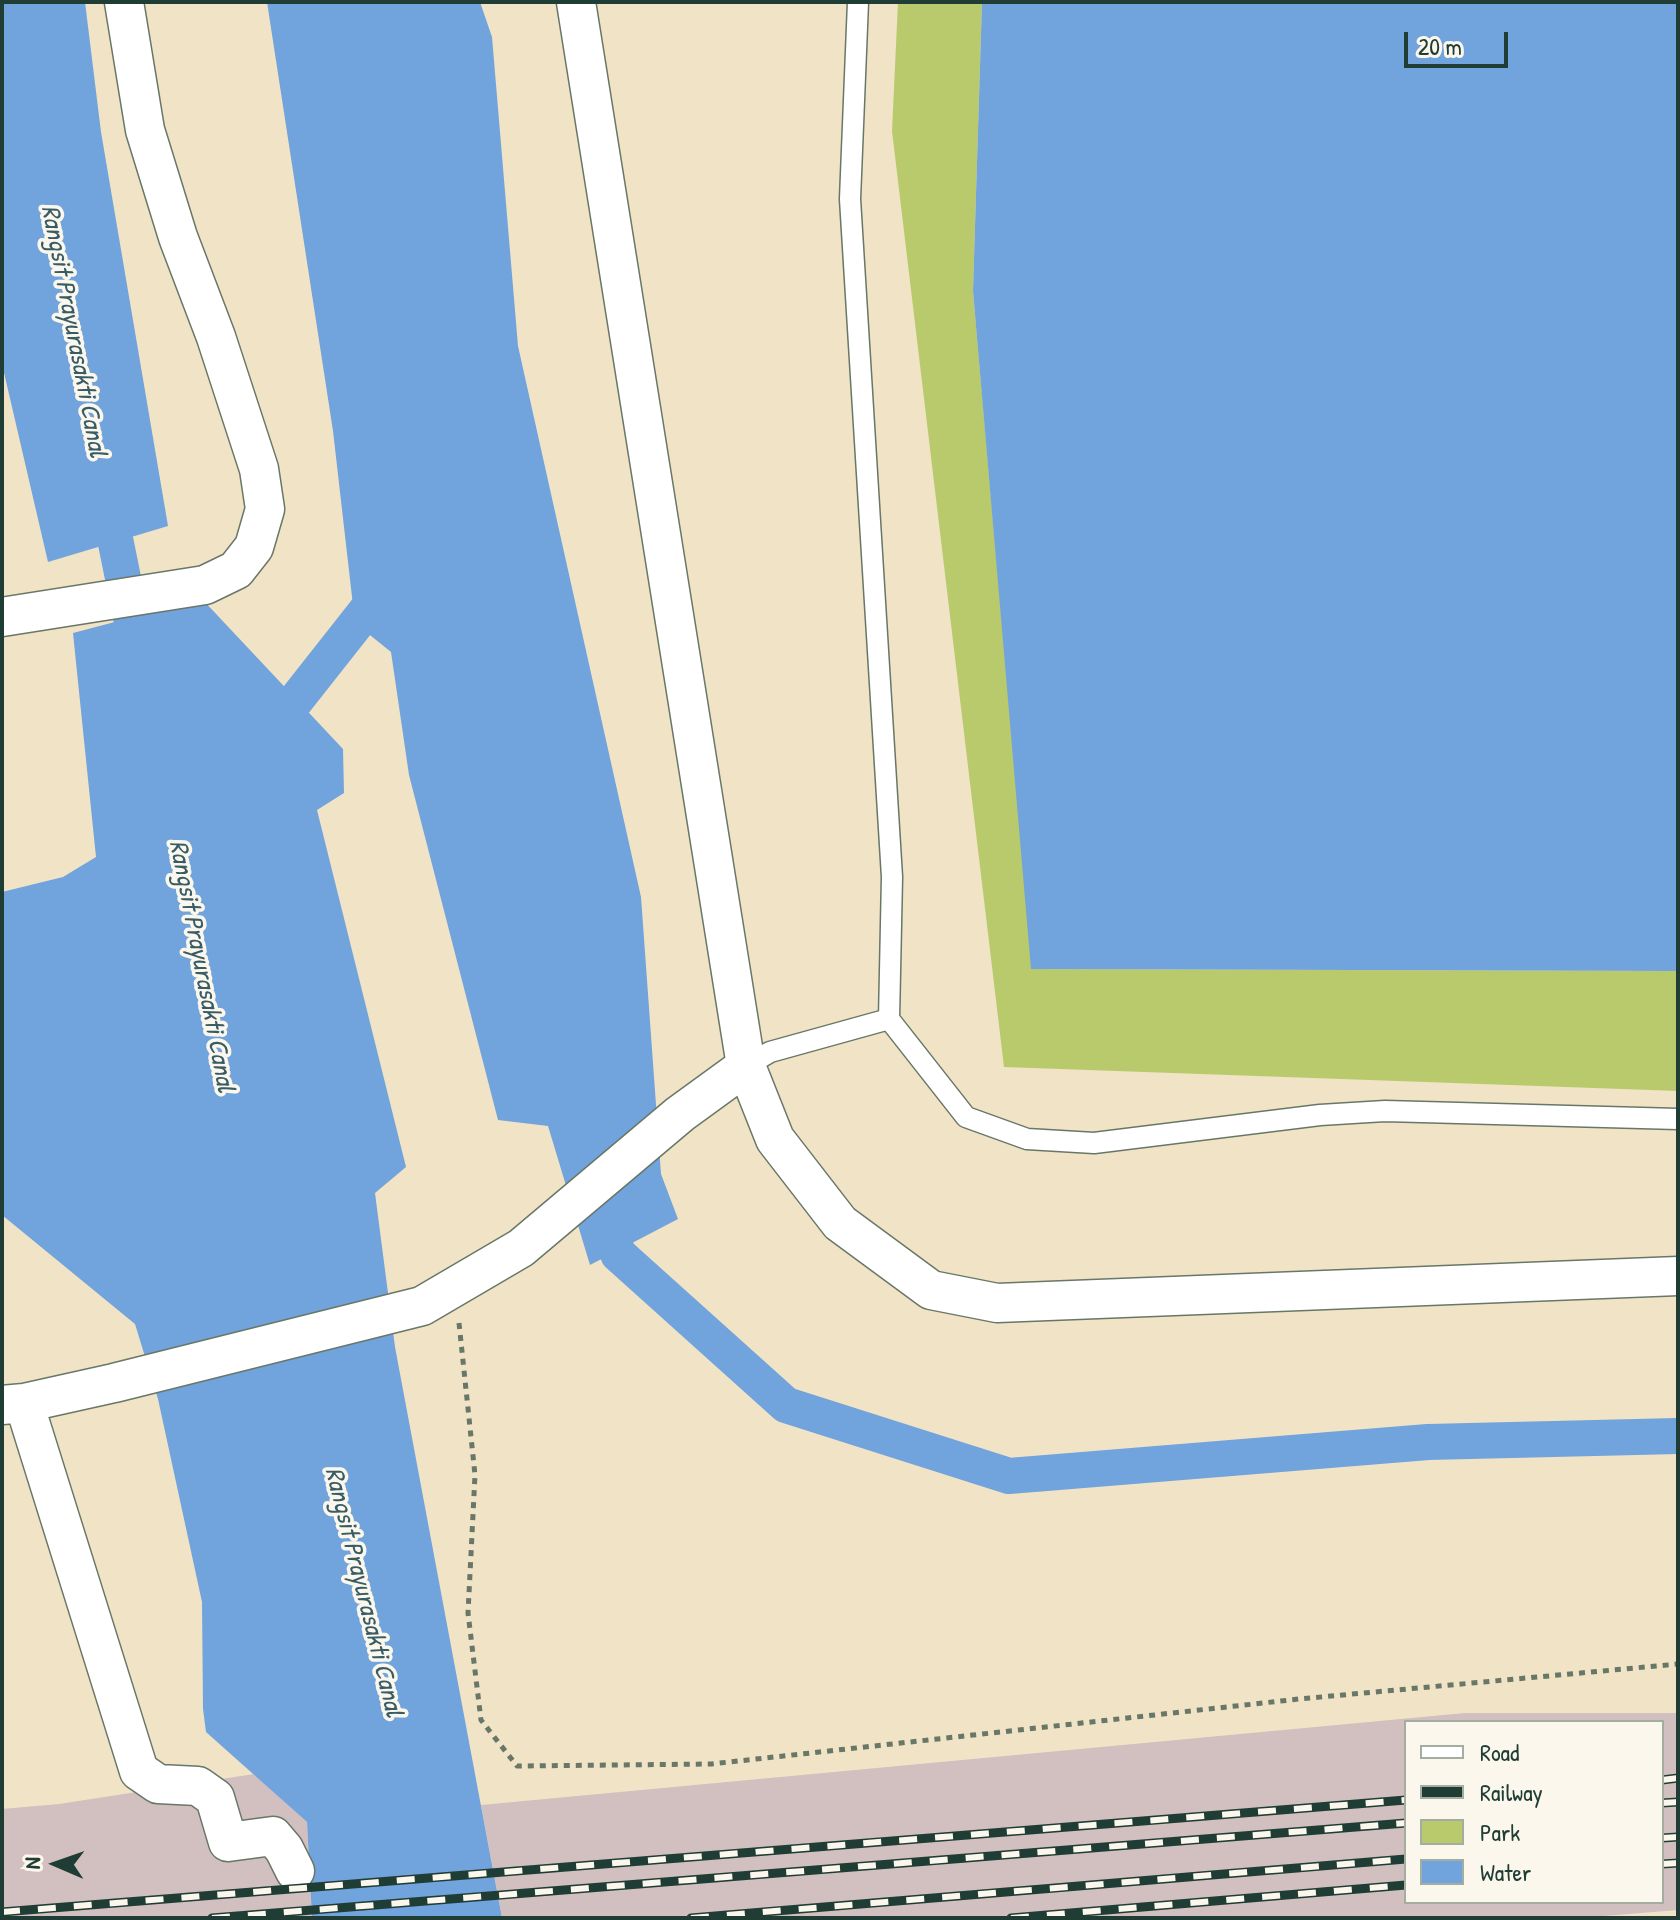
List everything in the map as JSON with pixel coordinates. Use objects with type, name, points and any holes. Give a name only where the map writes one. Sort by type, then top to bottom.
[{"type":"street","points":[[2,617],[75,608],[205,585],[236,570],[254,547],[265,509],[259,469],[216,337],[178,237],[145,130],[124,2]]},
{"type":"street","points":[[576,2],[746,1066],[775,1139],[840,1223],[931,1290],[997,1303],[1678,1276]]},
{"type":"street","points":[[295,1871],[273,1836],[228,1842],[215,1798],[198,1786],[158,1784],[139,1771],[13,1404],[114,1383],[422,1306],[521,1248],[680,1114],[746,1066]]},
{"type":"lane","points":[[858,2],[850,199],[892,877],[889,1019],[966,1117],[1027,1139],[1094,1143],[1320,1115],[1385,1111],[1678,1119]]},
{"type":"lane","points":[[746,1066],[770,1052],[889,1019]]},
{"type":"path","points":[[457,1287],[475,1475],[468,1613],[481,1720],[517,1766],[711,1764],[1299,1699],[1678,1664]]},
{"type":"shaded area","points":[[1465,1713],[1678,1713],[1678,1910],[1580,1918],[502,1918],[481,1805]]},
{"type":"shaded area","points":[[254,1774],[307,1822],[312,1918],[2,1918],[2,1809],[59,1804]]},
{"type":"green space","points":[[898,2],[982,2],[973,291],[1032,969],[1678,971],[1678,1091],[1004,1067],[892,131]]},
{"type":"water","points":[[2,2],[85,2],[101,132],[168,526],[48,562],[2,364]]},
{"type":"water","points":[[267,2],[480,2],[492,37],[518,346],[641,897],[661,1174],[678,1219],[590,1265],[548,1126],[498,1120],[409,775],[391,652],[355,623],[333,431]]},
{"type":"water","points":[[982,2],[1678,2],[1678,971],[1031,969],[973,291]]},
{"type":"water","points":[[202,599],[343,749],[344,793],[317,810],[406,1167],[375,1193],[395,1347],[502,1918],[312,1918],[307,1822],[206,1732],[202,1602],[158,1399],[135,1324],[2,1215],[2,892],[63,877],[96,857],[73,633]]},
{"type":"waterway","name":"Rangsit Prayurasakti Canal","points":[[106,494],[141,667]]},
{"type":"waterway","points":[[266,738],[385,587]]},
{"type":"waterway","points":[[602,1203],[618,1254],[786,1405],[1009,1476],[1428,1442],[1678,1436]]},
{"type":"railway","points":[[1664,1780],[1678,1778]]},
{"type":"railway","points":[[2,1912],[1404,1800]]},
{"type":"railway","points":[[1664,1803],[1678,1802]]},
{"type":"railway","points":[[212,1918],[1404,1823]]},
{"type":"railway","points":[[1664,1838],[1678,1837]]},
{"type":"railway","points":[[691,1918],[1404,1859]]},
{"type":"railway","points":[[1664,1864],[1678,1863]]},
{"type":"railway","points":[[1011,1918],[1404,1885]]}]
